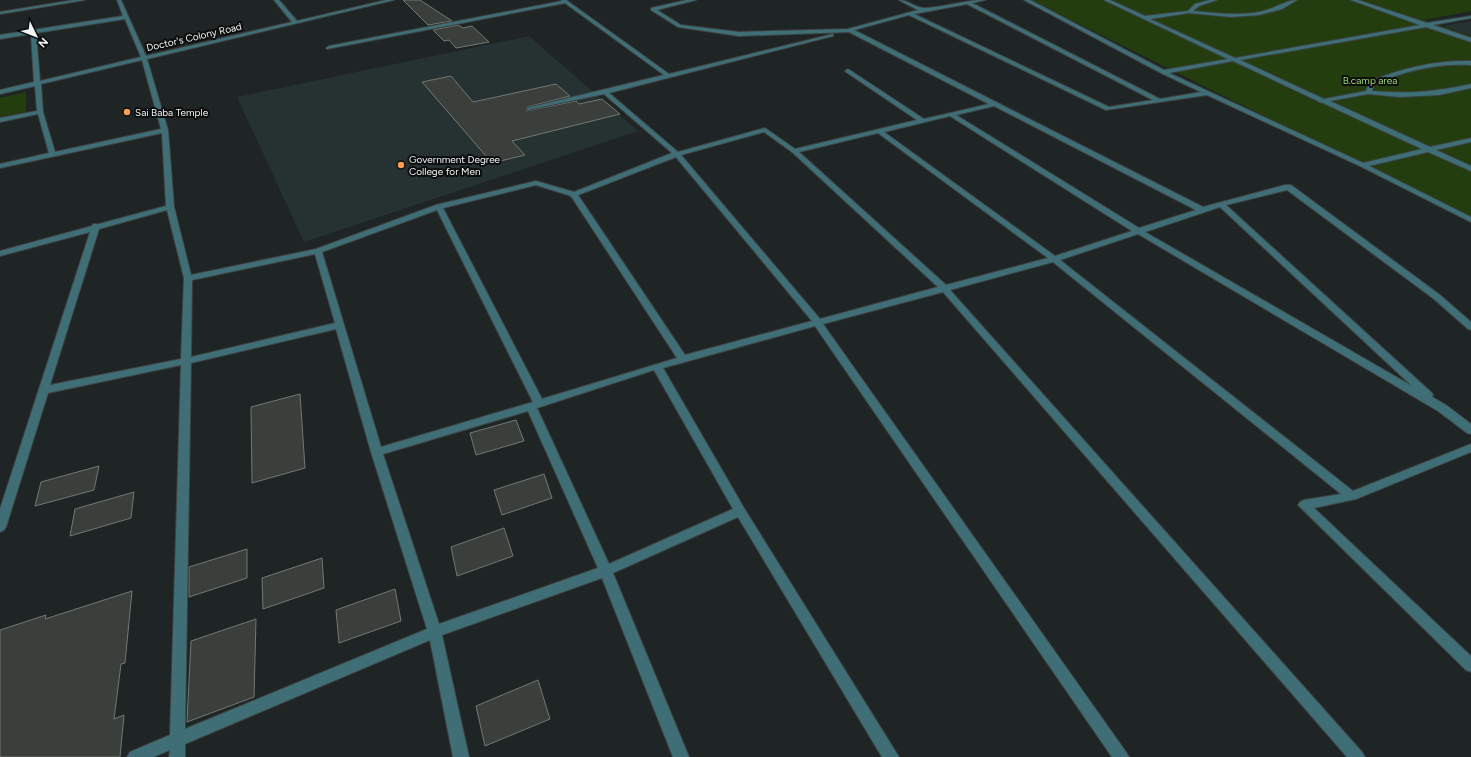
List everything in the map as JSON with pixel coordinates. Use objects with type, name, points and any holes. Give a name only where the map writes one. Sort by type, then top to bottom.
[{"type":"street","points":[[0,13],[83,0]]},
{"type":"street","points":[[119,0],[144,58],[165,130],[170,207],[188,278],[177,757]]},
{"type":"street","points":[[276,0],[295,22]]},
{"type":"street","name":"Doctor's Colony Road","points":[[0,92],[392,0]]},
{"type":"street","points":[[694,0],[653,9],[680,26],[739,34],[850,30],[1202,210]]},
{"type":"street","points":[[901,0],[923,10]]},
{"type":"street","points":[[960,0],[968,2],[1160,101]]},
{"type":"street","points":[[529,109],[605,92],[923,10],[983,0]]},
{"type":"street","points":[[1026,0],[1163,72],[1362,165],[1471,220]]},
{"type":"street","points":[[1106,0],[1232,60],[1471,169]]},
{"type":"street","points":[[1190,12],[1197,5],[1215,0]]},
{"type":"street","points":[[1144,18],[1190,12],[1231,16],[1259,14],[1280,8],[1295,0]]},
{"type":"street","points":[[1353,0],[1471,40]]},
{"type":"street","points":[[328,48],[564,1],[668,76]]},
{"type":"street","points":[[911,14],[1108,109],[1208,93]]},
{"type":"street","points":[[0,37],[127,17]]},
{"type":"street","points":[[1163,72],[1471,17]]},
{"type":"street","points":[[33,32],[40,112],[53,155]]},
{"type":"street","points":[[1368,92],[1372,82],[1397,72],[1433,63],[1471,63]]},
{"type":"street","points":[[848,70],[923,121]]},
{"type":"street","points":[[1322,101],[1368,92],[1400,96],[1439,93],[1471,86]]},
{"type":"street","points":[[605,92],[677,154],[817,322],[1122,757]]},
{"type":"street","points":[[794,151],[995,104]]},
{"type":"street","points":[[0,120],[40,112]]},
{"type":"street","points":[[952,115],[1138,231],[1442,408]]},
{"type":"street","points":[[0,166],[165,130]]},
{"type":"street","points":[[188,278],[318,251],[440,206],[536,183],[574,194],[677,154],[765,130],[794,151],[944,288],[1357,757]]},
{"type":"street","points":[[879,131],[1054,259],[1352,496]]},
{"type":"street","points":[[1362,165],[1471,140]]},
{"type":"street","points":[[377,452],[535,405],[657,366],[1054,259],[1221,204],[1288,187],[1437,297],[1471,327]]},
{"type":"street","points":[[574,194],[683,360]]},
{"type":"street","points":[[1221,204],[1442,408],[1471,430]]},
{"type":"street","points":[[440,206],[535,405],[606,571],[681,757]]},
{"type":"street","points":[[0,254],[96,226],[170,207]]},
{"type":"street","points":[[0,527],[96,226]]},
{"type":"street","points":[[318,251],[377,452],[436,632],[461,757]]},
{"type":"street","points":[[44,390],[186,361],[340,325]]},
{"type":"street","points":[[657,366],[740,511],[891,757]]},
{"type":"street","points":[[1471,448],[1352,496],[1304,505],[1471,665]]},
{"type":"street","points":[[134,757],[436,632],[606,571],[740,511]]},
{"type":"shaded area","points":[[1471,21],[1471,36],[1443,26]]},
{"type":"shaded area","name":"Government Degree College for Men","points":[[529,36],[638,131],[304,242],[237,97]]},
{"type":"green space","name":"B.camp area","points":[[1031,0],[1471,0],[1471,11],[1424,20],[1471,36],[1471,219]]},
{"type":"green space","points":[[26,92],[26,112],[0,117],[0,98]]},
{"type":"building","points":[[403,0],[420,0],[452,21],[428,25]]},
{"type":"building","points":[[458,25],[463,28],[472,26],[489,42],[456,48],[449,40],[444,41],[433,30]]},
{"type":"building","points":[[451,76],[473,102],[556,84],[570,96],[527,107],[526,111],[576,101],[579,104],[602,99],[620,114],[512,141],[525,155],[492,163],[422,82]]},
{"type":"building","points":[[300,394],[305,468],[252,483],[251,407]]},
{"type":"building","points":[[516,420],[524,441],[476,455],[470,433]]},
{"type":"building","points":[[99,466],[94,490],[35,506],[41,482]]},
{"type":"building","points":[[544,474],[552,498],[502,515],[494,490]]},
{"type":"building","points":[[134,492],[131,518],[70,536],[75,509]]},
{"type":"building","points":[[504,528],[513,556],[457,576],[451,547]]},
{"type":"building","points":[[247,549],[247,578],[189,597],[189,567]]},
{"type":"building","points":[[322,558],[324,588],[263,609],[262,578]]},
{"type":"building","points":[[395,589],[401,621],[339,643],[336,610]]},
{"type":"building","points":[[132,591],[125,663],[121,664],[114,719],[124,715],[120,757],[0,757],[0,630],[46,615],[45,619]]},
{"type":"building","points":[[256,619],[254,697],[187,722],[191,641]]},
{"type":"building","points":[[538,680],[550,719],[485,746],[476,706]]},
{"type":"place","name":"Sai Baba Temple","points":[[127,112]]},
{"type":"place","name":"Government Degree College for Men","points":[[401,165]]}]
